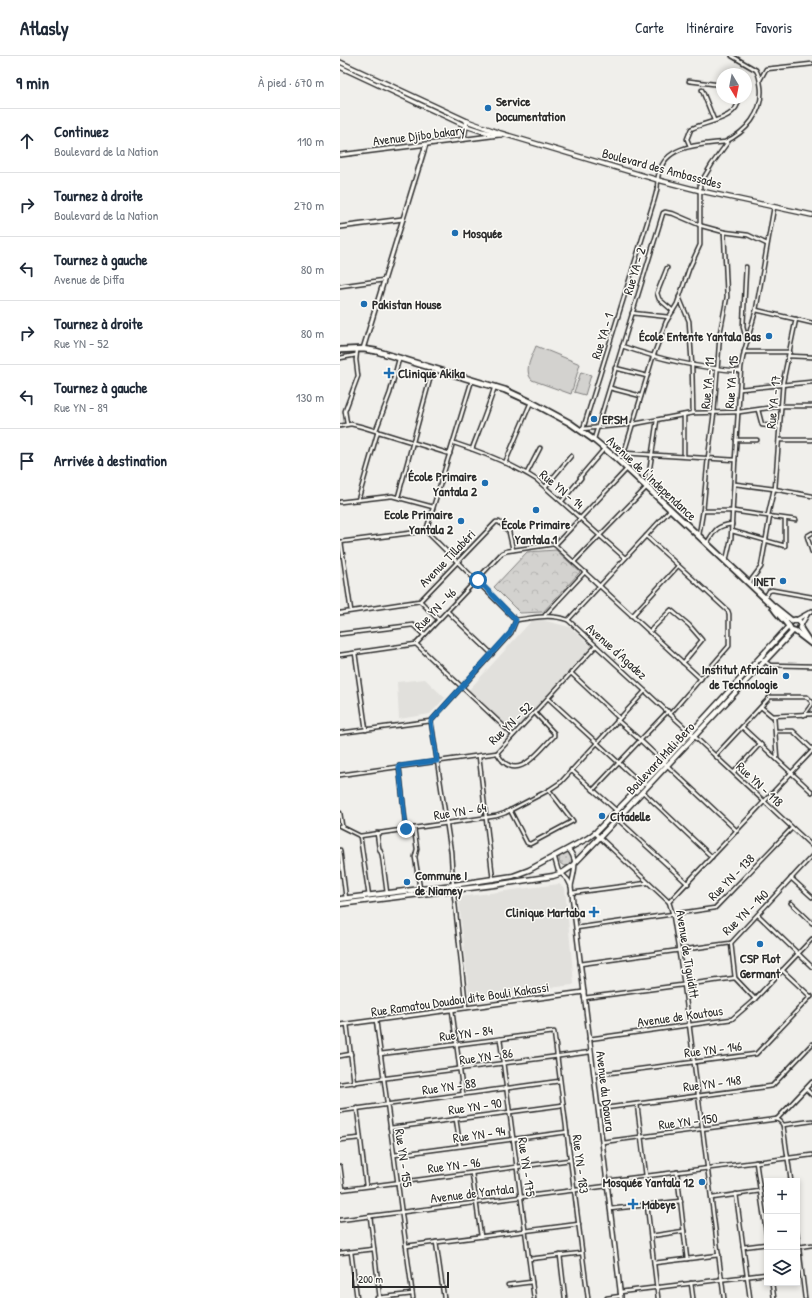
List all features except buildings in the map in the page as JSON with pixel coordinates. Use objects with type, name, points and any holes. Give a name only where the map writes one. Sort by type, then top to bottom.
[{"type":"highway","name":"Avenue de l'Independance","points":[[340,350],[363,349],[376,351],[495,386],[531,402],[581,429],[617,459],[792,623]]},
{"type":"highway","points":[[799,622],[810,643],[791,630],[792,623],[799,622]]},
{"type":"highway","points":[[794,631],[801,627]]},
{"type":"main road","points":[[499,134],[382,84],[340,68],[342,63],[382,84],[440,114],[466,126],[499,134]]},
{"type":"main road","points":[[440,114],[442,110]]},
{"type":"main road","points":[[463,139],[466,133],[468,121]]},
{"type":"main road","name":"Boulevard des Ambassades","points":[[499,134],[508,135],[658,180],[701,191],[812,214]]},
{"type":"main road","name":"Boulevard Mali Bero","points":[[340,904],[346,901],[369,896],[420,889],[453,888],[513,876],[524,872],[586,840],[595,834],[666,763],[792,623]]},
{"type":"main road","name":"Boulevard Mali Bero","points":[[692,734],[794,631]]},
{"type":"main road","name":"Boulevard Mali Bero","points":[[340,899],[346,901],[551,877],[560,874],[575,863],[599,838],[617,819],[640,790],[642,784],[666,763]]},
{"type":"street","points":[[732,56],[756,70],[812,64]]},
{"type":"street","points":[[760,80],[766,69]]},
{"type":"street","points":[[617,459],[624,453],[653,357],[666,322],[673,311],[700,245],[700,184],[712,164],[730,140],[741,133],[756,115],[761,100],[760,80],[756,70]]},
{"type":"street","points":[[689,81],[716,84]]},
{"type":"street","points":[[702,90],[714,120]]},
{"type":"street","points":[[690,146],[687,139],[691,129],[728,115],[737,107],[737,104]]},
{"type":"street","name":"Avenue Djibo bakary","points":[[340,154],[499,134]]},
{"type":"street","name":"Rue YA - 1","points":[[581,429],[652,207],[658,174],[661,166],[679,149],[730,140]]},
{"type":"street","points":[[363,349],[426,144]]},
{"type":"street","name":"Rue YA - 15","points":[[726,562],[731,545],[740,371],[756,310],[774,206]]},
{"type":"street","name":"Rue YA - 2","points":[[594,440],[663,213],[665,212],[680,216],[700,225],[724,232],[748,235],[767,244]]},
{"type":"street","points":[[340,227],[403,219]]},
{"type":"street","name":"Rue YA - 11","points":[[698,536],[703,511],[714,412],[720,333],[727,297],[724,232]]},
{"type":"street","points":[[746,267],[744,327],[747,342]]},
{"type":"street","points":[[667,268],[657,293],[660,299],[673,311]]},
{"type":"street","points":[[340,286],[384,280]]},
{"type":"street","points":[[679,296],[689,321],[693,413]]},
{"type":"street","points":[[756,310],[812,323]]},
{"type":"street","points":[[632,313],[669,317]]},
{"type":"street","name":"Rue YA - 17","points":[[749,583],[760,568],[766,540],[769,516],[775,489],[783,384],[796,319]]},
{"type":"street","points":[[622,346],[653,357],[692,366],[740,371]]},
{"type":"street","points":[[347,424],[345,411],[358,376],[356,355],[357,349]]},
{"type":"street","points":[[744,352],[790,352]]},
{"type":"street","points":[[340,358],[356,355]]},
{"type":"street","points":[[789,356],[812,357]]},
{"type":"street","points":[[357,500],[377,431],[390,393],[399,358]]},
{"type":"street","points":[[398,496],[433,368]]},
{"type":"street","points":[[615,368],[647,376]]},
{"type":"street","points":[[426,531],[472,380]]},
{"type":"street","points":[[740,389],[812,382]]},
{"type":"street","points":[[472,449],[486,415],[495,386]]},
{"type":"street","points":[[610,388],[641,396]]},
{"type":"street","points":[[505,463],[531,402]]},
{"type":"street","points":[[581,429],[634,424],[693,413],[739,412],[782,406],[812,406]]},
{"type":"street","points":[[758,410],[762,425],[780,427]]},
{"type":"street","points":[[684,415],[684,456]]},
{"type":"street","points":[[574,562],[647,487],[657,420]]},
{"type":"street","points":[[340,426],[347,424],[377,431],[450,454]]},
{"type":"street","points":[[736,440],[757,440]]},
{"type":"street","points":[[779,440],[812,440]]},
{"type":"street","name":"Rue YN - 14","points":[[454,443],[472,449],[527,473],[546,486],[625,558]]},
{"type":"street","points":[[527,473],[540,448]]},
{"type":"street","points":[[562,501],[605,449]]},
{"type":"street","points":[[624,453],[735,460]]},
{"type":"street","points":[[546,486],[571,456]]},
{"type":"street","points":[[627,469],[555,545],[701,679]]},
{"type":"street","points":[[734,484],[775,489],[812,496]]},
{"type":"street","points":[[340,502],[398,496],[433,507]]},
{"type":"street","points":[[568,620],[670,509]]},
{"type":"street","points":[[703,511],[733,511],[796,520]]},
{"type":"street","points":[[732,531],[786,546],[785,519]]},
{"type":"street","name":"Avenue Tillabéri","points":[[340,613],[420,601],[495,523],[499,522],[509,530],[513,550]]},
{"type":"street","points":[[707,544],[718,528],[732,524]]},
{"type":"street","points":[[351,611],[341,542],[426,531]]},
{"type":"street","points":[[340,733],[431,721],[510,633],[516,620],[478,580],[426,531]]},
{"type":"street","points":[[812,533],[807,536],[812,552]]},
{"type":"street","points":[[593,790],[640,740],[669,713],[729,646],[728,611],[646,536]]},
{"type":"street","name":"Rue YN - 46","points":[[340,655],[416,644],[502,553],[513,550],[555,545]]},
{"type":"street","points":[[632,616],[678,566]]},
{"type":"street","points":[[545,615],[585,572]]},
{"type":"street","points":[[765,598],[769,591],[772,590],[812,597]]},
{"type":"street","points":[[420,601],[439,620]]},
{"type":"street","points":[[649,632],[671,610],[689,625],[702,640],[683,663]]},
{"type":"street","points":[[447,611],[492,654]]},
{"type":"street","points":[[792,623],[810,614]]},
{"type":"street","points":[[801,627],[810,614]]},
{"type":"street","name":"Avenue d'Agadez","points":[[516,620],[545,615],[568,620],[692,734]]},
{"type":"street","points":[[340,634],[413,625],[424,635]]},
{"type":"street","points":[[416,644],[513,735]]},
{"type":"street","name":"Rue YN - 52","points":[[340,774],[497,753],[596,646]]},
{"type":"street","points":[[355,653],[366,730]]},
{"type":"street","points":[[760,658],[770,665],[812,666]]},
{"type":"street","points":[[571,673],[737,831]]},
{"type":"street","name":"Rue YN - 64","points":[[360,836],[486,818],[500,815],[510,810],[549,790],[561,782],[645,691]]},
{"type":"street","points":[[715,756],[771,697],[807,697],[812,703],[803,715]]},
{"type":"street","points":[[548,698],[642,784]]},
{"type":"street","points":[[761,707],[771,716],[812,714]]},
{"type":"street","points":[[497,753],[504,763],[510,766],[519,767],[529,762],[554,736],[554,733],[535,713]]},
{"type":"street","points":[[774,716],[777,759]]},
{"type":"street","points":[[431,721],[447,824],[466,1008]]},
{"type":"street","points":[[742,727],[812,792]]},
{"type":"street","points":[[776,731],[793,731],[812,750]]},
{"type":"street","name":"Rue YN - 118","points":[[692,734],[812,846]]},
{"type":"street","points":[[734,772],[760,744]]},
{"type":"street","name":"Avenue de Tiguiditt","points":[[724,1298],[684,984],[673,915],[669,902],[688,884],[812,750]]},
{"type":"street","points":[[479,756],[493,880]]},
{"type":"street","points":[[399,766],[406,829]]},
{"type":"street","points":[[571,770],[617,811]]},
{"type":"street","points":[[510,810],[527,843],[530,844],[572,821],[549,790]]},
{"type":"street","points":[[640,790],[712,857]]},
{"type":"street","points":[[340,813],[341,826],[360,836],[369,896]]},
{"type":"street","points":[[613,815],[688,884]]},
{"type":"street","points":[[414,828],[417,849],[415,857],[420,889]]},
{"type":"street","name":"Rue YN - 138","points":[[575,928],[673,915],[717,907],[792,828]]},
{"type":"street","points":[[377,833],[379,848],[382,855],[387,894]]},
{"type":"street","points":[[595,834],[669,902]]},
{"type":"street","points":[[568,849],[574,856],[575,863]]},
{"type":"street","points":[[340,850],[346,901]]},
{"type":"street","points":[[554,856],[556,866],[560,874],[566,878],[571,886]]},
{"type":"street","name":"Rue YN - 140","points":[[580,964],[731,943],[812,856]]},
{"type":"street","name":"Avenue du Daoura","points":[[575,863],[571,893],[621,1297]]},
{"type":"street","points":[[791,878],[812,897]]},
{"type":"street","points":[[571,893],[647,883]]},
{"type":"street","points":[[790,903],[812,923]]},
{"type":"street","points":[[758,915],[812,967]]},
{"type":"street","name":"Avenue de Koutous","points":[[589,1039],[732,1019],[755,999],[812,939]]},
{"type":"street","points":[[731,943],[735,978],[755,999]]},
{"type":"street","points":[[782,970],[811,997]]},
{"type":"street","points":[[584,998],[735,978]]},
{"type":"street","name":"Rue Ramatou Doudou dite Bouli Kakassi","points":[[340,1025],[584,992]]},
{"type":"street","name":"Rue YN - 146","points":[[594,1075],[756,1054],[811,997]]},
{"type":"street","points":[[452,1010],[464,1094]]},
{"type":"street","name":"Rue YN - 155","points":[[376,1020],[413,1298]]},
{"type":"street","points":[[347,1024],[354,1083]]},
{"type":"street","name":"Rue YN - 84","points":[[380,1054],[554,1032]]},
{"type":"street","name":"Rue YN - 183","points":[[554,1032],[588,1298]]},
{"type":"street","name":"Rue YN - 175","points":[[500,1039],[534,1298]]},
{"type":"street","name":"Rue YN - 148","points":[[598,1109],[772,1086],[812,1044]]},
{"type":"street","name":"Rue YN - 86","points":[[340,1084],[591,1052]]},
{"type":"street","points":[[340,1056],[351,1054]]},
{"type":"street","name":"Rue YN - 88","points":[[340,1111],[560,1081]]},
{"type":"street","points":[[790,1178],[783,1125],[777,1120],[812,1082]]},
{"type":"street","points":[[806,1089],[812,1095]]},
{"type":"street","points":[[637,1104],[646,1176]]},
{"type":"street","name":"Rue YN - 90","points":[[390,1128],[563,1105]]},
{"type":"street","points":[[357,1108],[366,1186]]},
{"type":"street","points":[[456,1119],[460,1146]]},
{"type":"street","name":"Rue YN - 150","points":[[602,1142],[777,1120]]},
{"type":"street","points":[[783,1125],[812,1121]]},
{"type":"street","name":"Rue YN - 94","points":[[394,1155],[567,1132]]},
{"type":"street","points":[[340,1140],[360,1138]]},
{"type":"street","points":[[607,1181],[812,1155]]},
{"type":"street","name":"Rue YN - 96","points":[[342,1189],[570,1160]]},
{"type":"street","points":[[756,1162],[764,1218]]},
{"type":"street","points":[[340,1166],[342,1189]]},
{"type":"street","points":[[677,1172],[688,1259]]},
{"type":"street","points":[[472,1173],[481,1236]]},
{"type":"street","name":"Avenue de Yantala","points":[[340,1220],[607,1186]]},
{"type":"street","points":[[712,1198],[760,1191]]},
{"type":"street","points":[[736,1194],[750,1298]]},
{"type":"street","points":[[610,1209],[681,1201]]},
{"type":"street","points":[[647,1205],[658,1298]]},
{"type":"street","points":[[370,1216],[379,1298],[412,1294]]},
{"type":"street","points":[[406,1246],[579,1224]]},
{"type":"street","points":[[651,1236],[684,1231]]},
{"type":"street","points":[[436,1242],[444,1298]]},
{"type":"street","points":[[743,1247],[764,1244]]},
{"type":"street","points":[[800,1247],[812,1246]]},
{"type":"street","points":[[340,1253],[374,1249]]},
{"type":"street","points":[[799,1250],[805,1298]]},
{"type":"street","points":[[351,1252],[357,1298]]},
{"type":"street","points":[[529,1259],[582,1253]]},
{"type":"street","points":[[560,1255],[565,1298]]},
{"type":"street","points":[[654,1263],[718,1255]]},
{"type":"street","points":[[620,1292],[764,1274]]},
{"type":"street","points":[[508,1285],[532,1282]]},
{"type":"street","points":[[691,1283],[693,1298]]},
{"type":"street","points":[[772,1286],[774,1298]]},
{"type":"street","points":[[607,1298],[621,1297]]},
{"type":"shaded area","points":[[534,618],[570,627],[592,647],[545,697],[515,733],[468,691]]},
{"type":"shaded area","points":[[425,679],[445,698],[430,714],[399,719],[397,682]]},
{"type":"shaded area","points":[[559,884],[565,888],[574,984],[471,999],[469,995],[459,902],[460,897]]},
{"type":"green space","points":[[536,346],[580,364],[571,394],[532,380],[529,376],[528,368]]},
{"type":"green space","points":[[581,372],[591,375],[585,395],[574,392]]},
{"type":"green space","points":[[556,550],[580,572],[543,612],[520,613],[494,587],[527,552]]},
{"type":"green space","points":[[566,852],[571,854],[573,859],[571,864],[566,866],[561,864],[559,859],[561,854]]},
{"type":"place","name":"Service Documentation","points":[[488,108]]},
{"type":"place","name":"Mosquée","points":[[455,233]]},
{"type":"place","name":"Pakistan House","points":[[364,304]]},
{"type":"place","name":"École Entente Yantala Bas","points":[[769,336]]},
{"type":"place","name":"Clinique Akika","points":[[389,373]]},
{"type":"place","name":"EPSM","points":[[594,419]]},
{"type":"place","name":"École Primaire Yantala 2","points":[[485,483]]},
{"type":"place","name":"École Primaire Yantala 1","points":[[536,510]]},
{"type":"place","name":"Ecole Primaire Yantala 2","points":[[461,521]]},
{"type":"place","name":"INET","points":[[783,581]]},
{"type":"place","name":"Institut Africain de Technologie","points":[[786,676]]},
{"type":"place","name":"Citadelle","points":[[602,816]]},
{"type":"place","name":"Commune I de Niamey","points":[[407,882]]},
{"type":"place","name":"Clinique Martaba","points":[[594,912]]},
{"type":"place","name":"CSP Flot Germant","points":[[760,944]]},
{"type":"place","name":"Mosquée Yantala 12","points":[[702,1182]]},
{"type":"place","name":"Mabeye","points":[[633,1204]]},
{"type":"route","points":[[406,829],[399,766],[437,761],[431,721],[514,627],[516,620],[478,580]]}]
